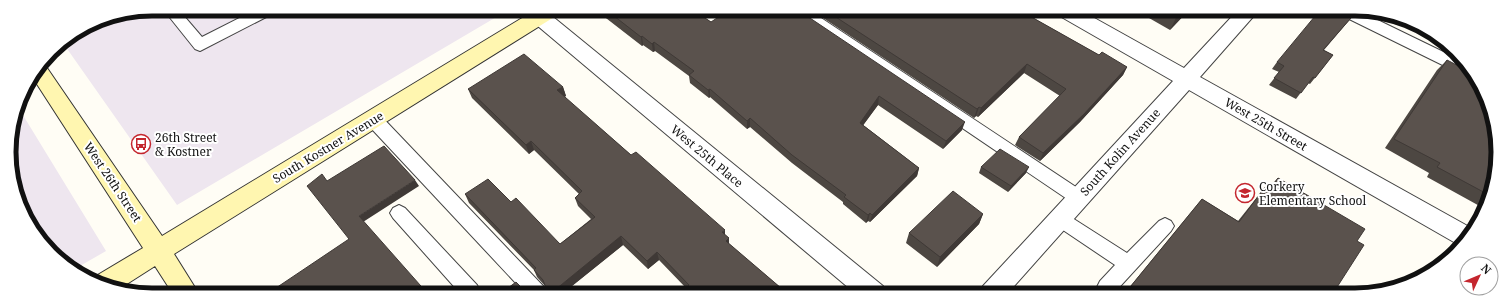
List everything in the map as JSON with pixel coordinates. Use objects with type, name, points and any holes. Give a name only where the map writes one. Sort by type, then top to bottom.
[{"type":"street","name":"South Kostner Avenue","points":[[109,281],[541,16]]},
{"type":"street","name":"West 25th Place","points":[[550,16],[867,288]]},
{"type":"street","name":"West 25th Street","points":[[1076,16],[1462,235]]},
{"type":"street","name":"South Kolin Avenue","points":[[997,288],[1244,16]]},
{"type":"street","name":"West 26th Street","points":[[41,74],[183,288]]},
{"type":"lane","points":[[176,16],[200,45],[256,16]]},
{"type":"lane","points":[[808,16],[1079,198]]},
{"type":"lane","points":[[1356,16],[1462,68]]},
{"type":"lane","points":[[374,120],[532,288]]},
{"type":"lane","points":[[399,213],[467,288]]},
{"type":"lane","points":[[1060,218],[1129,264]]},
{"type":"lane","points":[[1107,287],[1165,226]]},
{"type":"shaded area","points":[[143,16],[498,16],[177,205],[66,47],[76,39],[100,26]]},
{"type":"shaded area","points":[[22,113],[106,251],[79,267],[69,260],[50,242],[34,220],[23,196],[17,170],[16,143]]},
{"type":"building","points":[[614,16],[702,16],[711,22],[720,16],[807,16],[965,122],[946,141],[879,96],[860,123],[919,168],[872,215],[870,213],[868,215],[844,197],[846,195],[792,155],[750,118],[747,121],[710,89],[708,90],[689,75],[694,71],[654,42],[652,44],[642,36],[641,37]]},
{"type":"building","points":[[834,16],[1030,16],[1099,55],[1102,52],[1127,67],[1084,114],[1043,153],[1019,137],[1066,89],[1027,64],[981,108],[979,107],[977,109]]},
{"type":"building","points":[[1315,16],[1347,16],[1351,18],[1323,50],[1333,55],[1301,93],[1274,78],[1284,66],[1277,62]]},
{"type":"building","points":[[524,54],[563,87],[557,90],[631,155],[636,152],[725,230],[722,232],[729,238],[726,241],[781,288],[686,288],[689,285],[657,252],[647,261],[621,236],[557,288],[546,288],[543,280],[534,270],[536,268],[465,194],[488,179],[511,202],[516,198],[560,244],[595,217],[575,198],[582,191],[531,141],[526,145],[468,89]]},
{"type":"building","points":[[1447,60],[1462,68],[1481,100],[1488,125],[1491,143],[1491,161],[1485,193],[1437,167],[1440,163],[1394,139]]},
{"type":"building","points":[[384,146],[415,180],[359,216],[423,288],[276,288],[349,239],[307,186],[322,174],[327,181]]},
{"type":"building","points":[[1000,149],[1029,167],[1011,186],[981,167]]},
{"type":"building","points":[[1278,178],[1365,229],[1357,241],[1364,245],[1336,288],[1129,288],[1202,199],[1239,222],[1265,187],[1269,189]]},
{"type":"building","points":[[953,191],[983,214],[940,257],[909,233]]},
{"type":"building","points":[[516,282],[522,288],[508,288]]},
{"type":"place","name":"26th Street & Kostner","points":[[141,144]]},
{"type":"place","name":"Corkery Elementary School","points":[[1245,193]]}]
